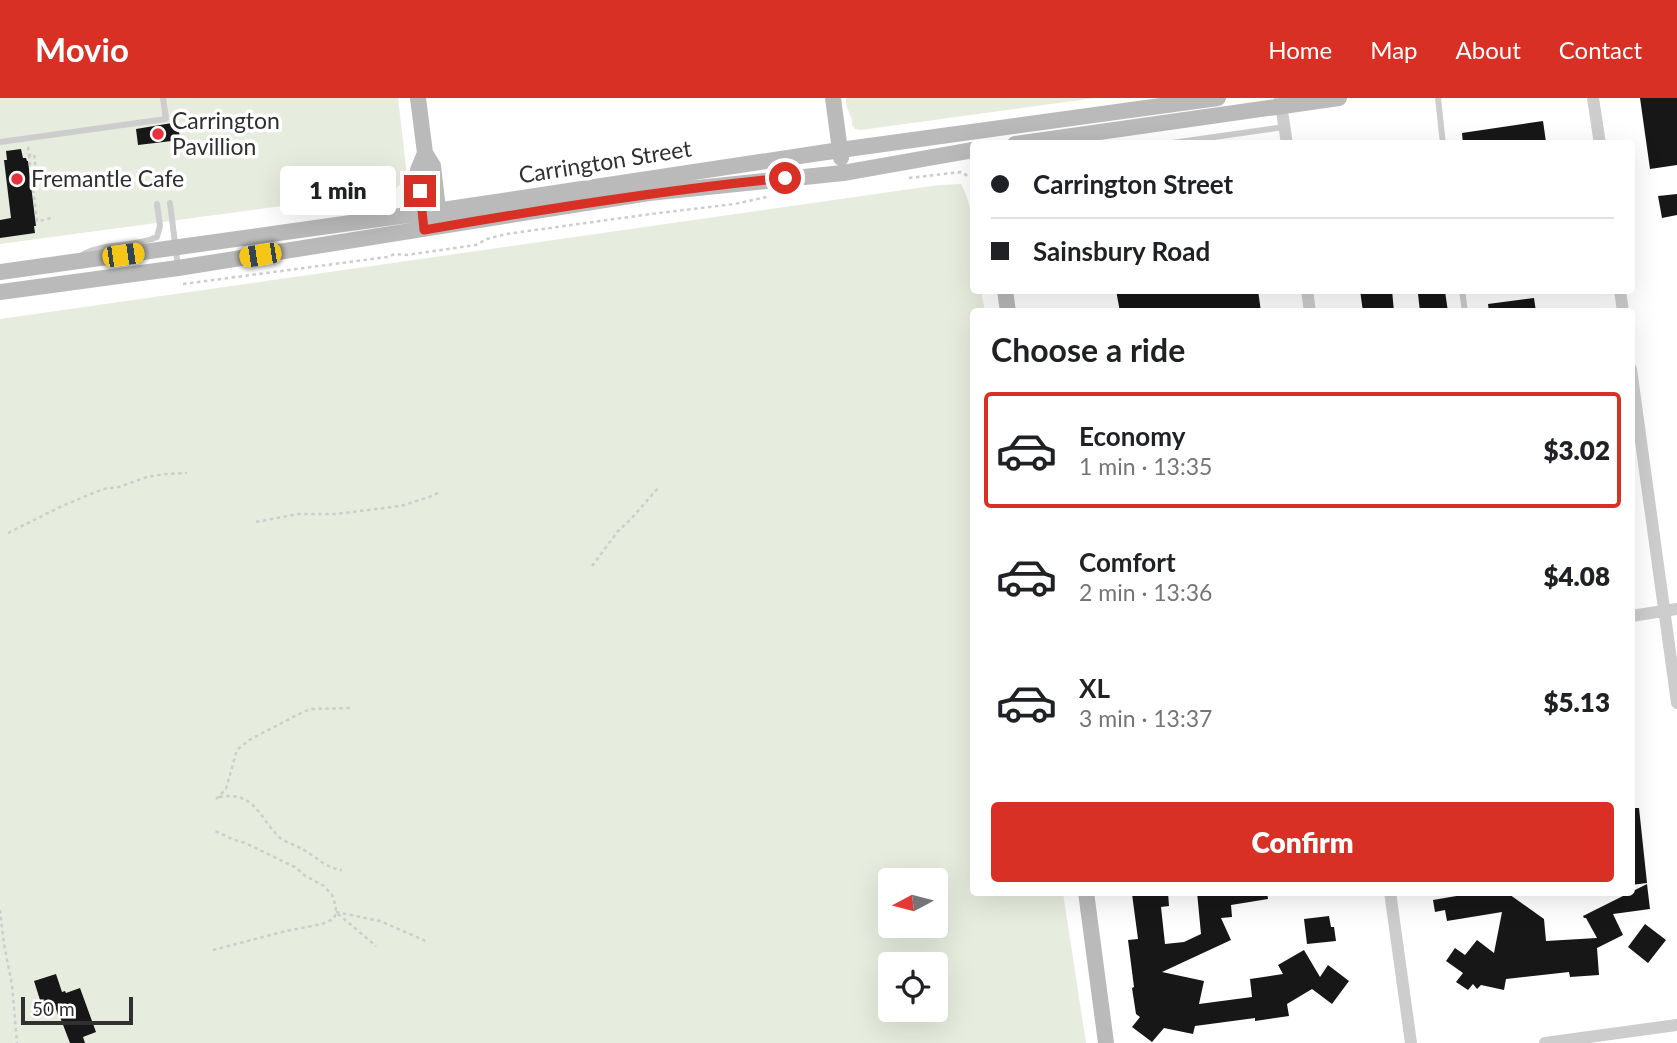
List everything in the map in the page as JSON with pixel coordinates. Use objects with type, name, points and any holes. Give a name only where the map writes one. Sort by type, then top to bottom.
[{"type":"main road","points":[[418,98],[425,153],[418,170],[430,212],[441,227]]},
{"type":"main road","points":[[833,98],[843,173]]},
{"type":"main road","name":"Carrington Street","points":[[0,272],[430,212],[839,150],[984,137],[1218,98]]},
{"type":"main road","points":[[1040,140],[1281,102],[1339,98]]},
{"type":"main road","name":"Carrington Street","points":[[0,292],[178,268],[649,194],[843,173],[970,151]]},
{"type":"main road","points":[[424,230],[430,212]]},
{"type":"main road","points":[[1087,896],[1106,1043]]},
{"type":"street","points":[[1593,98],[1599,140]]},
{"type":"street","points":[[1281,102],[1286,140]]},
{"type":"street","points":[[1635,393],[1671,610],[1677,702]]},
{"type":"street","points":[[1635,615],[1671,610]]},
{"type":"street","points":[[1391,896],[1411,1043]]},
{"type":"street","points":[[1545,1043],[1677,1025]]},
{"type":"lane","points":[[0,142],[166,119],[163,98]]},
{"type":"lane","points":[[1437,98],[1442,140]]},
{"type":"lane","points":[[1193,140],[1284,127]]},
{"type":"lane","points":[[170,203],[178,268]]},
{"type":"lane","points":[[70,262],[96,248],[144,242],[157,237],[160,226],[157,204]]},
{"type":"path","points":[[26,138],[37,221],[54,216]]},
{"type":"path","points":[[29,155],[34,154],[37,181],[50,179]]},
{"type":"path","points":[[898,180],[961,172],[970,177]]},
{"type":"path","points":[[180,285],[476,245],[506,234],[734,204],[773,196]]},
{"type":"path","points":[[8,533],[103,489],[147,477],[187,473]]},
{"type":"path","points":[[592,566],[618,531],[659,486]]},
{"type":"path","points":[[256,522],[298,513],[335,514],[401,506],[440,492]]},
{"type":"path","points":[[342,870],[328,867],[280,837],[259,812],[241,797],[233,795],[217,798],[226,789],[237,750],[249,740],[312,709],[350,708]]},
{"type":"path","points":[[213,950],[322,924],[331,920],[336,912],[335,900],[324,886],[290,864],[215,831]]},
{"type":"path","points":[[0,910],[12,985],[17,1043]]},
{"type":"path","points":[[336,912],[388,923],[428,942]]},
{"type":"path","points":[[336,912],[376,946]]},
{"type":"green space","points":[[0,98],[398,98],[407,176],[394,191],[0,244]]},
{"type":"green space","points":[[846,98],[1095,98],[861,130],[852,125]]},
{"type":"green space","points":[[961,184],[970,209],[970,294],[982,294],[984,308],[970,308],[970,896],[1063,896],[1086,1043],[0,1043],[0,319]]},
{"type":"building","points":[[1640,98],[1677,98],[1677,165],[1650,169]]},
{"type":"building","points":[[1543,121],[1546,140],[1463,140],[1462,133]]},
{"type":"building","name":"Carrington Pavillion","points":[[178,122],[180,140],[138,145],[136,129]]},
{"type":"building","points":[[21,149],[23,158],[28,161],[35,233],[0,238],[0,220],[11,218],[4,160],[7,160],[6,151]]},
{"type":"building","points":[[1677,194],[1677,215],[1662,218],[1658,196]]},
{"type":"building","points":[[1117,294],[1259,294],[1260,308],[1119,308]]},
{"type":"building","points":[[1361,294],[1392,294],[1394,308],[1362,308]]},
{"type":"building","points":[[1418,294],[1445,294],[1447,308],[1420,308]]},
{"type":"building","points":[[1534,298],[1535,308],[1488,308],[1488,304]]},
{"type":"building","points":[[1635,808],[1639,808],[1647,883],[1635,884]]},
{"type":"building","points":[[1647,884],[1650,909],[1613,914],[1623,935],[1597,948],[1599,975],[1570,977],[1569,972],[1506,979],[1504,990],[1481,985],[1477,989],[1473,984],[1468,990],[1456,982],[1463,973],[1446,961],[1455,948],[1465,955],[1477,940],[1494,953],[1502,912],[1447,921],[1445,910],[1435,912],[1433,900],[1456,896],[1512,896],[1544,919],[1546,941],[1597,938],[1583,916],[1623,896],[1635,896],[1635,890]]},
{"type":"building","points":[[1132,896],[1168,896],[1169,906],[1161,907],[1165,944],[1184,942],[1201,934],[1197,896],[1268,896],[1268,899],[1231,905],[1232,917],[1221,918],[1231,940],[1162,972],[1204,981],[1199,1004],[1252,997],[1250,979],[1283,974],[1278,965],[1304,950],[1320,977],[1328,965],[1349,981],[1332,1004],[1312,989],[1287,1004],[1289,1016],[1195,1026],[1193,1034],[1164,1028],[1152,1042],[1132,1027],[1140,1017],[1136,1014],[1128,940],[1138,939]]},
{"type":"building","points":[[1329,916],[1336,941],[1307,944],[1304,919]]},
{"type":"building","points":[[1645,924],[1666,940],[1648,963],[1628,947]]},
{"type":"building","points":[[56,974],[62,992],[80,988],[96,1032],[83,1037],[85,1043],[70,1043],[56,1009],[38,1016],[33,1003],[40,1000],[34,981]]},
{"type":"place","name":"Carrington Pavillion","points":[[158,134]]},
{"type":"place","name":"Fremantle Cafe","points":[[17,179]]},
{"type":"route","points":[[420,191],[424,230],[624,197],[785,178]]}]
